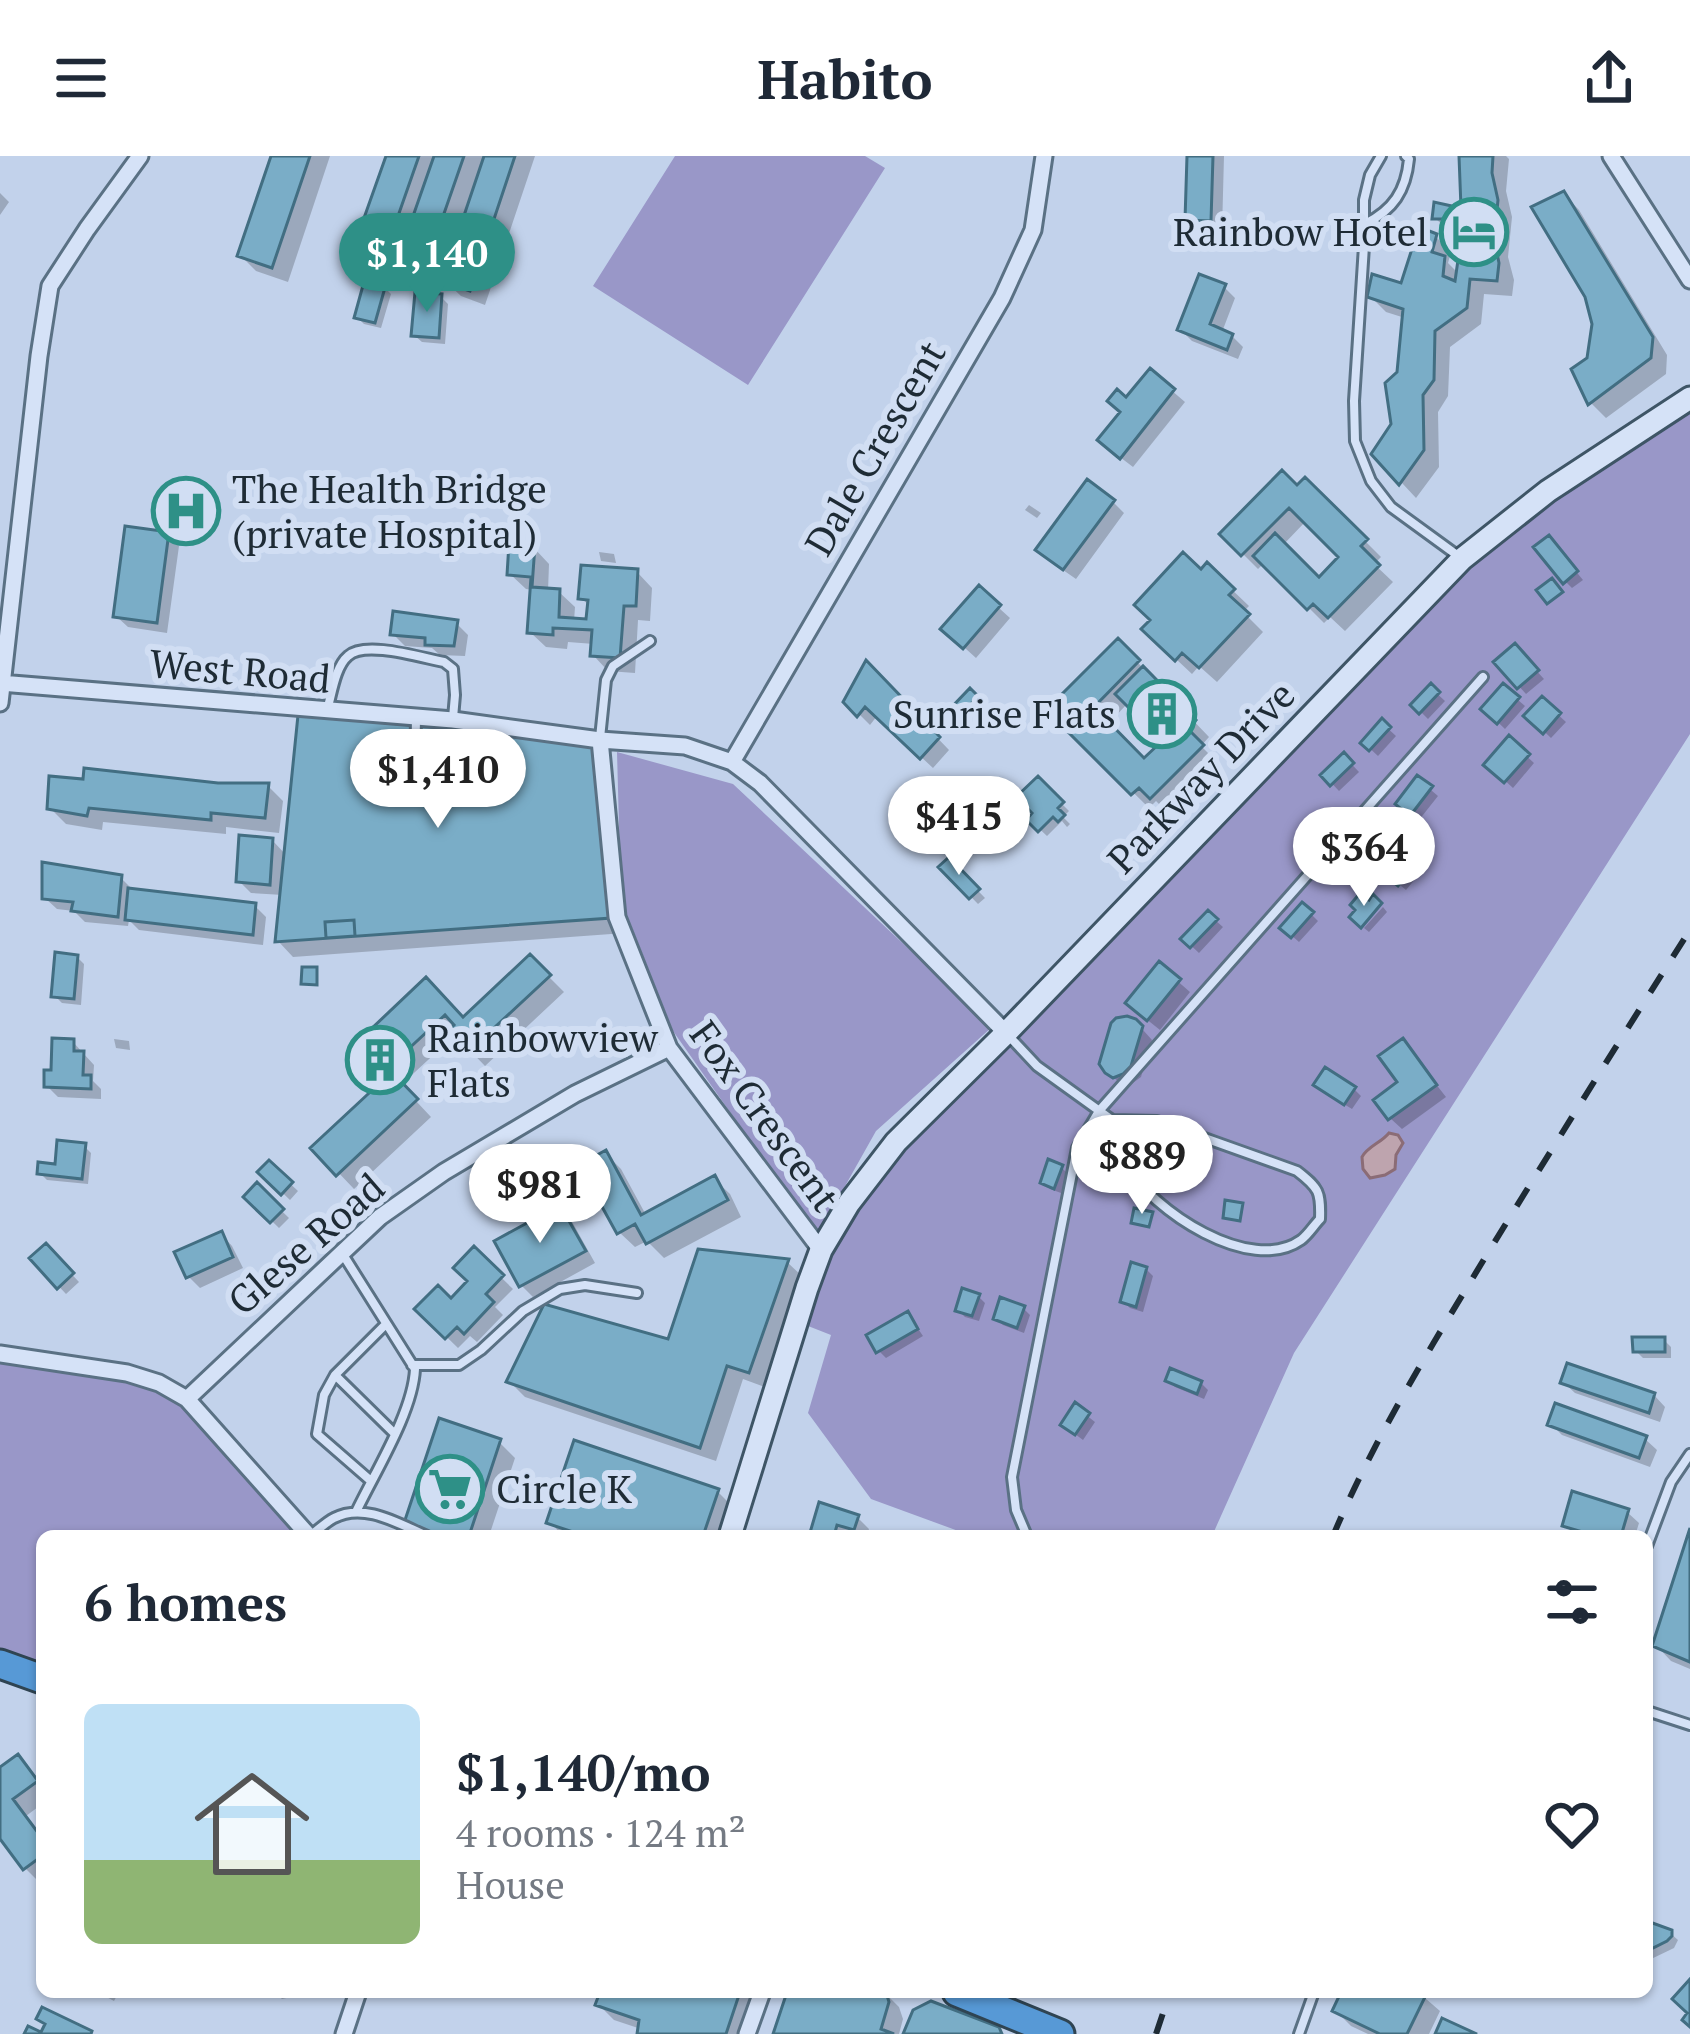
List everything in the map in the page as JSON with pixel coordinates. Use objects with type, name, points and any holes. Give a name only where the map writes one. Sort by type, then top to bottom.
[{"type":"highway","points":[[0,1664],[36,1677]]},
{"type":"highway","points":[[971,1998],[1058,2034]]},
{"type":"street","points":[[0,703],[50,286],[140,156]]},
{"type":"street","name":"Dale Crescent","points":[[732,762],[1002,298],[1034,230],[1044,156]]},
{"type":"street","points":[[1611,156],[1690,280]]},
{"type":"street","name":"Parkway Drive","points":[[732,1530],[821,1250],[849,1203],[896,1142],[1462,559],[1548,491],[1690,398]]},
{"type":"street","name":"West Road","points":[[1,683],[453,720],[708,752],[732,762],[776,799],[1006,1033]]},
{"type":"street","name":"Fox Crescent","points":[[600,740],[617,917],[669,1048],[821,1250]]},
{"type":"street","name":"Glese Road","points":[[187,1399],[380,1217],[444,1172],[575,1094],[669,1048]]},
{"type":"street","points":[[0,1354],[127,1373],[187,1399],[304,1530]]},
{"type":"street","points":[[344,2034],[356,1998]]},
{"type":"street","points":[[748,2034],[760,1998]]},
{"type":"lane","points":[[1381,156],[1364,200],[1355,440],[1371,481],[1391,507],[1462,559]]},
{"type":"lane","points":[[1365,224],[1384,214],[1398,197],[1407,178],[1406,156]]},
{"type":"lane","points":[[600,740],[606,680],[613,666],[650,641]]},
{"type":"lane","points":[[327,712],[344,659],[354,651],[372,649],[444,662],[453,669],[453,720]]},
{"type":"lane","points":[[1024,1530],[1016,1510],[1012,1477],[1077,1148],[1099,1111],[1483,677]]},
{"type":"lane","points":[[416,717],[416,770]]},
{"type":"lane","points":[[1006,1033],[1036,1066],[1112,1120],[1157,1121],[1298,1171],[1316,1185],[1320,1219],[1299,1241],[1272,1250],[1206,1236],[1134,1177],[1121,1155],[1112,1120]]},
{"type":"lane","points":[[341,1252],[412,1365],[414,1384],[356,1512]]},
{"type":"lane","points":[[412,1365],[460,1365],[523,1311],[560,1289],[585,1285],[637,1293]]},
{"type":"lane","points":[[371,1480],[316,1434],[324,1395],[335,1376],[386,1324]]},
{"type":"lane","points":[[335,1376],[394,1433]]},
{"type":"lane","points":[[1653,1530],[1671,1482],[1690,1454]]},
{"type":"lane","points":[[317,1530],[337,1516],[356,1512],[380,1515],[414,1530]]},
{"type":"lane","points":[[1653,1714],[1690,1725]]},
{"type":"lane","points":[[1299,2034],[1312,1998]]},
{"type":"shaded area","points":[[675,156],[865,156],[885,168],[748,385],[593,286]]},
{"type":"shaded area","points":[[1690,398],[1690,734],[1294,1353],[1215,1530],[956,1530],[871,1499],[808,1413],[831,1335],[803,1324],[825,1246],[907,1134],[1441,585],[1548,491]]},
{"type":"shaded area","points":[[617,752],[733,784],[992,1027],[876,1131],[817,1236],[673,1031],[621,900]]},
{"type":"shaded area","points":[[1389,1133],[1398,1135],[1403,1143],[1395,1169],[1370,1178],[1362,1157]]},
{"type":"shaded area","points":[[0,1344],[127,1373],[187,1399],[304,1530],[36,1530],[36,1670],[0,1657]]},
{"type":"building","points":[[271,156],[310,156],[272,268],[237,256]]},
{"type":"building","points":[[386,156],[419,156],[383,259],[353,249]]},
{"type":"building","points":[[434,156],[464,156],[423,274],[396,265]]},
{"type":"building","points":[[484,156],[515,156],[470,291],[442,281]]},
{"type":"building","points":[[1187,156],[1213,156],[1211,221],[1185,220]]},
{"type":"building","points":[[1459,156],[1493,156],[1497,281],[1470,279],[1467,308],[1435,331],[1434,380],[1423,395],[1424,450],[1399,485],[1371,454],[1391,424],[1385,383],[1397,372],[1403,309],[1367,297],[1372,274],[1401,283],[1419,227],[1437,234],[1432,252],[1445,256],[1443,276],[1455,281],[1460,246],[1455,219],[1432,219],[1434,202],[1461,208]]},
{"type":"building","points":[[1564,191],[1653,337],[1651,358],[1588,405],[1571,369],[1587,358],[1592,324],[1585,297],[1531,207]]},
{"type":"building","points":[[1199,274],[1226,284],[1210,324],[1233,334],[1227,350],[1177,330]]},
{"type":"building","points":[[365,278],[386,284],[375,323],[354,318]]},
{"type":"building","points":[[415,292],[442,294],[439,338],[411,336]]},
{"type":"building","points":[[1150,368],[1175,389],[1120,459],[1097,440],[1120,412],[1107,401],[1117,389],[1126,397]]},
{"type":"building","points":[[1282,470],[1297,485],[1305,477],[1368,539],[1361,546],[1380,565],[1328,618],[1313,604],[1307,610],[1253,556],[1275,533],[1319,577],[1338,557],[1289,508],[1241,556],[1219,534]]},
{"type":"building","points":[[1087,479],[1115,500],[1063,570],[1035,550]]},
{"type":"building","points":[[125,526],[169,532],[157,623],[113,617]]},
{"type":"building","points":[[1549,535],[1578,571],[1563,584],[1533,547]]},
{"type":"building","points":[[509,543],[535,545],[532,587],[560,589],[559,617],[586,619],[588,600],[578,599],[581,565],[638,569],[636,606],[624,606],[620,658],[590,656],[592,630],[553,628],[553,635],[527,633],[531,577],[507,575]]},
{"type":"building","name":"Sunrise Flats","points":[[1183,552],[1201,569],[1207,562],[1235,589],[1229,595],[1250,614],[1199,668],[1182,653],[1175,661],[1141,629],[1150,620],[1134,605]]},
{"type":"building","points":[[1552,578],[1563,592],[1547,604],[1536,590]]},
{"type":"building","points":[[979,585],[1001,605],[963,649],[940,629]]},
{"type":"building","points":[[393,611],[458,620],[454,646],[425,645],[425,638],[390,635]]},
{"type":"building","name":"Sunrise Flats","points":[[1118,638],[1140,660],[1094,707],[1144,758],[1162,741],[1115,694],[1143,666],[1196,720],[1188,729],[1204,745],[1150,799],[1139,788],[1131,795],[1064,728],[1070,722],[1052,704]]},
{"type":"building","points":[[1515,643],[1539,670],[1517,689],[1493,662]]},
{"type":"building","points":[[866,660],[940,737],[920,759],[865,707],[857,717],[843,702]]},
{"type":"building","points":[[1431,683],[1440,692],[1419,714],[1410,705]]},
{"type":"building","points":[[1503,683],[1520,697],[1497,724],[1480,709]]},
{"type":"building","points":[[970,688],[978,696],[956,720],[947,712]]},
{"type":"building","points":[[1542,696],[1561,713],[1543,734],[1523,716]]},
{"type":"building","points":[[298,715],[593,741],[611,918],[275,942]]},
{"type":"building","points":[[1382,718],[1391,727],[1369,751],[1360,743]]},
{"type":"building","points":[[1509,735],[1530,754],[1504,783],[1483,765]]},
{"type":"building","points":[[1344,752],[1354,763],[1330,786],[1320,775]]},
{"type":"building","points":[[84,768],[218,783],[269,783],[265,818],[211,813],[211,820],[89,808],[87,816],[47,809],[49,776],[83,779]]},
{"type":"building","points":[[1417,775],[1433,786],[1410,816],[1395,804]]},
{"type":"building","points":[[1038,776],[1064,802],[1058,808],[1065,815],[1058,822],[1053,817],[1038,832],[1026,820],[1032,813],[1016,797]]},
{"type":"building","points":[[239,835],[273,838],[270,885],[236,882]]},
{"type":"building","points":[[1373,837],[1412,869],[1398,886],[1359,854]]},
{"type":"building","points":[[949,857],[980,889],[969,899],[938,867]]},
{"type":"building","points":[[42,862],[122,875],[118,917],[71,911],[73,902],[42,899]]},
{"type":"building","points":[[128,888],[256,903],[253,935],[125,920]]},
{"type":"building","points":[[1360,893],[1369,900],[1373,894],[1382,903],[1361,928],[1349,917],[1355,910],[1350,905]]},
{"type":"building","points":[[1302,902],[1314,912],[1291,938],[1279,928]]},
{"type":"building","points":[[1208,910],[1218,919],[1190,948],[1180,939]]},
{"type":"building","points":[[354,920],[355,936],[326,938],[325,922]]},
{"type":"building","points":[[55,952],[78,955],[74,999],[51,997]]},
{"type":"building","name":"Rainbowview Flats","points":[[530,954],[551,975],[467,1053],[447,1032],[454,1025],[445,1015],[388,1068],[418,1099],[336,1176],[310,1148],[382,1081],[351,1048],[426,977],[463,1017]]},
{"type":"building","points":[[1159,961],[1181,979],[1147,1021],[1125,1003]]},
{"type":"building","points":[[302,967],[317,967],[317,985],[301,984]]},
{"type":"building","points":[[1127,1016],[1143,1026],[1131,1066],[1113,1078],[1099,1064],[1111,1023]]},
{"type":"building","points":[[52,1038],[74,1039],[74,1051],[84,1051],[83,1075],[91,1075],[91,1089],[44,1087],[44,1070],[51,1070]]},
{"type":"building","points":[[1403,1038],[1437,1085],[1388,1120],[1373,1100],[1397,1082],[1378,1056]]},
{"type":"building","points":[[1325,1067],[1356,1087],[1344,1105],[1313,1085]]},
{"type":"building","points":[[57,1140],[86,1143],[82,1179],[37,1174],[38,1162],[55,1164]]},
{"type":"building","points":[[606,1150],[641,1215],[715,1175],[728,1200],[646,1244],[635,1224],[617,1234],[579,1165]]},
{"type":"building","points":[[1096,1156],[1112,1160],[1107,1180],[1091,1176]]},
{"type":"building","points":[[1048,1159],[1063,1165],[1054,1189],[1040,1183]]},
{"type":"building","points":[[269,1160],[293,1182],[281,1195],[257,1172]]},
{"type":"building","points":[[257,1182],[284,1209],[270,1223],[243,1197]]},
{"type":"building","points":[[1225,1200],[1243,1203],[1240,1221],[1223,1218]]},
{"type":"building","points":[[560,1205],[586,1251],[519,1287],[494,1241]]},
{"type":"building","points":[[1134,1208],[1153,1212],[1149,1227],[1131,1223]]},
{"type":"building","points":[[222,1231],[233,1257],[186,1278],[174,1252]]},
{"type":"building","points":[[46,1243],[74,1273],[57,1289],[29,1258]]},
{"type":"building","points":[[474,1246],[504,1275],[486,1294],[494,1302],[464,1334],[457,1327],[445,1339],[414,1309],[438,1285],[451,1298],[467,1281],[453,1268]]},
{"type":"building","points":[[698,1249],[789,1259],[749,1373],[727,1366],[700,1448],[506,1382],[544,1304],[668,1339]]},
{"type":"building","points":[[1131,1262],[1147,1267],[1136,1307],[1120,1302]]},
{"type":"building","points":[[962,1288],[980,1294],[972,1316],[955,1311]]},
{"type":"building","points":[[1000,1297],[1025,1306],[1017,1328],[993,1319]]},
{"type":"building","points":[[908,1311],[918,1329],[876,1353],[866,1335]]},
{"type":"building","points":[[1632,1337],[1665,1337],[1665,1352],[1633,1352]]},
{"type":"building","points":[[1567,1363],[1655,1393],[1649,1413],[1560,1383]]},
{"type":"building","points":[[1170,1368],[1202,1381],[1197,1394],[1165,1381]]},
{"type":"building","points":[[1075,1402],[1090,1413],[1075,1435],[1060,1425]]},
{"type":"building","points":[[1555,1403],[1647,1436],[1639,1458],[1547,1425]]},
{"type":"building","name":"Circle K","points":[[439,1418],[501,1439],[471,1530],[424,1530],[404,1523]]},
{"type":"building","points":[[574,1440],[719,1489],[705,1530],[567,1530],[546,1523]]},
{"type":"building","points":[[1572,1491],[1629,1509],[1623,1530],[1562,1526]]},
{"type":"building","points":[[819,1502],[859,1515],[854,1530],[837,1525],[836,1530],[811,1530]]},
{"type":"building","points":[[1690,1528],[1690,1662],[1653,1643]]},
{"type":"building","points":[[18,1754],[36,1778],[13,1799],[36,1830],[36,1860],[23,1870],[0,1839],[0,1767]]},
{"type":"building","points":[[1653,1923],[1672,1930],[1667,1941],[1653,1948]]},
{"type":"building","points":[[1690,1979],[1690,2027],[1682,2020],[1687,2013],[1672,1999]]},
{"type":"building","points":[[598,1998],[738,1998],[726,2034],[637,2034],[639,2020],[595,2005]]},
{"type":"building","points":[[785,1998],[888,1998],[881,2029],[894,2034],[773,2034]]},
{"type":"building","points":[[1338,1998],[1425,1998],[1407,2034],[1380,2034],[1332,2011]]},
{"type":"building","points":[[931,2001],[999,2027],[1002,2034],[903,2034],[913,2010]]},
{"type":"building","points":[[42,2007],[91,2034],[24,2034],[28,2026],[41,2032],[45,2024],[36,2019]]},
{"type":"building","points":[[1442,2018],[1477,2034],[1435,2034]]},
{"type":"railway","points":[[1336,1530],[1424,1359],[1690,930]]},
{"type":"railway","points":[[1156,2034],[1168,1998]]},
{"type":"place","name":"Rainbow Hotel","points":[[1474,232]]},
{"type":"place","name":"The Health Bridge (private Hospital)","points":[[186,511]]},
{"type":"place","name":"Sunrise Flats","points":[[1162,714]]},
{"type":"place","name":"Rainbowview Flats","points":[[380,1060]]},
{"type":"place","name":"Circle K","points":[[450,1489]]}]
